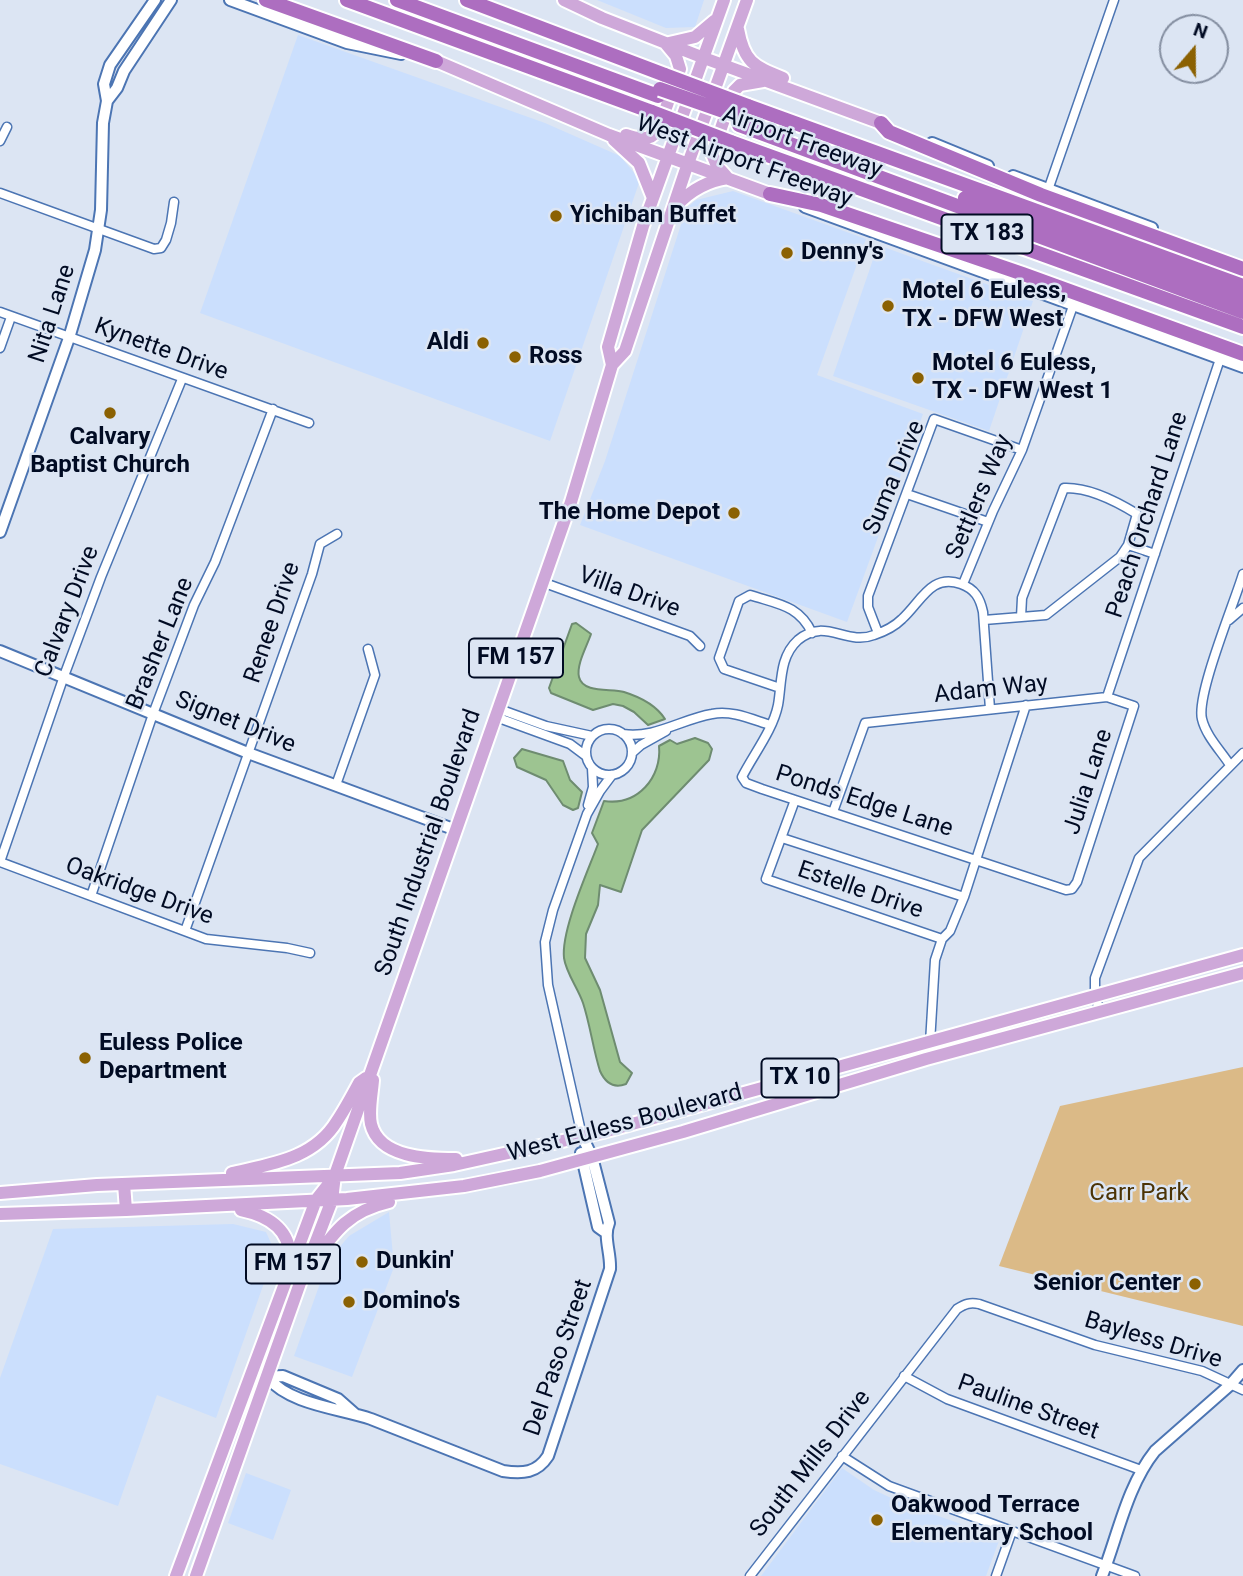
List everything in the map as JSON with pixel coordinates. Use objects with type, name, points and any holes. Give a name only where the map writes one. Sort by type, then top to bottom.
[{"type":"highway","points":[[267,0],[436,61]]},
{"type":"highway","name":"Airport Freeway","points":[[347,0],[1243,327]]},
{"type":"highway","points":[[397,0],[661,87]]},
{"type":"highway","points":[[418,0],[1243,299]]},
{"type":"highway","name":"Airport Freeway","points":[[467,0],[661,87],[1243,286]]},
{"type":"highway","points":[[743,116],[1243,312]]},
{"type":"highway","points":[[881,123],[889,132],[1014,185],[1243,269]]},
{"type":"highway","points":[[770,194],[821,205],[1023,274],[1243,354]]},
{"type":"main road","name":"Airport Freeway","points":[[564,0],[724,66]]},
{"type":"main road","name":"FM 157","points":[[704,58],[724,0]]},
{"type":"main road","name":"FM 157","points":[[724,66],[747,0]]},
{"type":"main road","points":[[604,133],[615,130],[633,137],[646,138],[654,135],[680,69],[676,56],[665,43],[695,37],[718,18]]},
{"type":"main road","points":[[738,26],[746,57],[756,68],[816,91],[829,103]]},
{"type":"main road","name":"South Industrial Boulevard","points":[[612,365],[608,347],[653,198],[704,58]]},
{"type":"main road","name":"West Airport Freeway","points":[[436,61],[604,133],[770,194]]},
{"type":"main road","points":[[724,66],[881,123]]},
{"type":"main road","name":"South Industrial Boulevard","points":[[196,1576],[332,1200],[335,1175],[573,494],[612,365],[625,351],[724,66]]},
{"type":"main road","points":[[728,178],[717,166],[712,154],[734,91],[740,85],[766,81]]},
{"type":"main road","points":[[604,133],[639,163],[653,198]]},
{"type":"main road","points":[[674,207],[700,186],[728,178]]},
{"type":"main road","name":"West Euless Boulevard","points":[[0,1193],[206,1179],[400,1173],[484,1158],[582,1136],[930,1043],[1243,955]]},
{"type":"main road","name":"West Euless Boulevard","points":[[0,1214],[332,1200],[435,1190],[540,1171],[683,1132],[926,1059],[1243,973]]},
{"type":"main road","points":[[374,1060],[370,1122],[378,1139],[389,1148],[418,1157],[484,1158]]},
{"type":"main road","points":[[206,1179],[292,1159],[305,1153],[330,1132],[359,1083],[369,1076]]},
{"type":"main road","name":"South Industrial Boulevard","points":[[176,1576],[316,1200],[335,1175]]},
{"type":"main road","points":[[124,1184],[126,1210]]},
{"type":"main road","points":[[300,1283],[342,1224],[360,1210],[435,1190]]},
{"type":"main road","points":[[0,1201],[15,1192]]},
{"type":"main road","points":[[231,1206],[258,1213],[270,1220],[287,1237],[291,1254],[285,1285]]},
{"type":"main road","points":[[191,1534],[209,1540]]},
{"type":"street","name":"Nita Lane","points":[[0,532],[85,287],[98,230],[103,123],[107,101],[104,83],[110,65],[155,0]]},
{"type":"street","name":"Nita Lane","points":[[107,101],[171,0]]},
{"type":"street","name":"West Airport Freeway","points":[[230,0],[347,43],[436,61]]},
{"type":"street","points":[[1048,190],[1114,0]]},
{"type":"street","points":[[881,123],[1048,190],[1243,262]]},
{"type":"street","points":[[0,141],[8,127]]},
{"type":"street","points":[[0,193],[146,248],[161,247],[169,231],[174,202]]},
{"type":"street","name":"West Airport Freeway","points":[[770,194],[1243,367]]},
{"type":"street","name":"Settlers Way","points":[[963,584],[988,522],[1022,450],[1073,306]]},
{"type":"street","name":"Kynette Drive","points":[[0,313],[309,423]]},
{"type":"street","points":[[0,348],[11,317]]},
{"type":"street","name":"Peach Orchard Lane","points":[[1107,698],[1220,359]]},
{"type":"street","name":"Calvary Drive","points":[[0,862],[101,577],[182,379]]},
{"type":"street","name":"Brasher Lane","points":[[91,896],[153,713],[194,605],[215,562],[273,409]]},
{"type":"street","name":"Suma Drive","points":[[878,633],[868,607],[868,596],[934,419],[1022,450]]},
{"type":"street","points":[[984,620],[1046,615],[1120,556],[1128,545],[1138,514],[1121,504],[1076,488],[1064,488],[1022,598],[1021,617]]},
{"type":"street","points":[[907,494],[988,522]]},
{"type":"street","name":"Renee Drive","points":[[185,931],[312,574],[320,544],[337,534]]},
{"type":"street","points":[[1128,545],[1155,554]]},
{"type":"street","points":[[1230,765],[1204,725],[1201,710],[1209,675],[1243,574]]},
{"type":"street","points":[[586,756],[588,742],[592,736],[604,730],[642,735],[714,713],[733,713],[770,725],[778,707],[788,653],[799,639],[828,630],[860,639],[878,633],[902,620],[920,598],[936,584],[946,581],[963,584],[975,592],[981,601],[990,709]]},
{"type":"street","name":"Villa Drive","points":[[542,582],[690,636],[699,646]]},
{"type":"street","points":[[780,688],[724,669],[720,664],[719,658],[742,598],[750,596],[793,610],[807,621],[812,633]]},
{"type":"street","points":[[1229,620],[1243,608]]},
{"type":"street","points":[[336,785],[374,675],[368,649]]},
{"type":"street","name":"Signet Drive","points":[[0,651],[248,753],[456,830]]},
{"type":"street","name":"Adam Way","points":[[833,812],[865,723],[1107,698]]},
{"type":"street","name":"Julia Lane","points":[[1066,890],[1072,889],[1077,881],[1133,706],[1107,698]]},
{"type":"street","points":[[926,1059],[930,1043],[933,971],[942,939],[950,932],[964,897],[1026,705]]},
{"type":"street","points":[[497,713],[592,736]]},
{"type":"street","points":[[497,713],[570,744],[586,756],[592,768],[593,787],[587,814]]},
{"type":"street","name":"Ponds Edge Lane","points":[[770,725],[742,777],[746,783],[1066,890]]},
{"type":"street","points":[[632,753],[671,728]]},
{"type":"street","points":[[587,814],[612,775],[628,765],[631,746],[623,734]]},
{"type":"street","points":[[1101,1013],[1095,996],[1095,978],[1139,858],[1243,753]]},
{"type":"street","points":[[592,768],[605,775],[612,775]]},
{"type":"street","points":[[795,800],[782,838],[964,897]]},
{"type":"street","name":"Del Paso Street","points":[[251,1374],[268,1378],[283,1376],[338,1399],[355,1414],[503,1471],[517,1473],[538,1468],[548,1456],[607,1283],[611,1255],[605,1232],[598,1227],[587,1158],[545,963],[548,925],[587,814]]},
{"type":"street","name":"Estelle Drive","points":[[782,838],[766,879],[942,939]]},
{"type":"street","name":"Oakridge Drive","points":[[0,862],[206,939],[310,953]]},
{"type":"street","name":"South Mills Drive","points":[[750,1576],[957,1309],[973,1302]]},
{"type":"street","name":"Bayless Drive","points":[[973,1302],[1116,1352],[1202,1371],[1243,1390]]},
{"type":"street","points":[[1104,1571],[1141,1470],[1155,1451],[1230,1385],[1243,1370]]},
{"type":"street","name":"Pauline Street","points":[[904,1377],[947,1399],[1141,1470]]},
{"type":"street","points":[[842,1456],[889,1486],[1012,1531],[1104,1571],[1135,1576]]},
{"type":"street","points":[[996,1576],[1012,1531]]},
{"type":"shaded area","points":[[597,0],[704,0],[695,27],[666,28]]},
{"type":"shaded area","points":[[298,35],[545,123],[620,156],[640,180],[550,441],[200,313]]},
{"type":"shaded area","points":[[733,191],[866,239],[817,375],[923,414],[847,622],[580,525],[605,461],[686,209],[696,200]]},
{"type":"shaded area","points":[[878,245],[1033,301],[989,431],[833,376]]},
{"type":"shaded area","points":[[576,623],[591,634],[578,672],[582,682],[592,688],[636,696],[652,706],[665,719],[648,725],[623,706],[613,704],[593,710],[551,693],[549,688],[572,624]]},
{"type":"shaded area","points":[[695,738],[708,743],[712,749],[709,760],[642,830],[621,892],[600,885],[598,905],[586,934],[585,958],[600,990],[620,1062],[632,1073],[626,1084],[613,1085],[600,1071],[583,1003],[565,964],[564,946],[567,932],[598,844],[592,833],[604,801],[627,799],[645,787],[656,768],[659,746],[670,740],[677,744]]},
{"type":"shaded area","points":[[522,749],[563,761],[570,780],[582,792],[578,808],[573,810],[563,805],[546,780],[517,767],[514,758]]},
{"type":"shaded area","points":[[389,1212],[394,1267],[352,1377],[294,1356],[328,1261],[349,1236]]},
{"type":"shaded area","points":[[233,1224],[266,1232],[275,1252],[216,1418],[157,1395],[118,1506],[0,1464],[0,1378],[53,1229]]},
{"type":"shaded area","name":"Oakwood Terrace Elementary School","points":[[842,1468],[874,1490],[902,1503],[1000,1538],[986,1576],[761,1576]]},
{"type":"shaded area","points":[[246,1473],[291,1490],[273,1540],[228,1523]]},
{"type":"green space","name":"Carr Park","points":[[1243,1067],[1243,1326],[999,1266],[1060,1106]]},
{"type":"place","name":"Yichiban Buffet","points":[[556,216]]},
{"type":"place","name":"Denny's","points":[[787,253]]},
{"type":"place","name":"Motel 6 Euless, TX - DFW West","points":[[888,306]]},
{"type":"place","name":"Aldi","points":[[483,343]]},
{"type":"place","name":"Ross","points":[[515,357]]},
{"type":"place","name":"Motel 6 Euless, TX - DFW West 1","points":[[918,378]]},
{"type":"place","name":"Calvary Baptist Church","points":[[110,413]]},
{"type":"place","name":"The Home Depot","points":[[734,513]]},
{"type":"place","name":"Euless Police Department","points":[[85,1058]]},
{"type":"place","name":"Dunkin'","points":[[362,1262]]},
{"type":"place","name":"Senior Center","points":[[1195,1284]]},
{"type":"place","name":"Domino's","points":[[349,1302]]},
{"type":"place","name":"Oakwood Terrace Elementary School","points":[[877,1520]]}]
